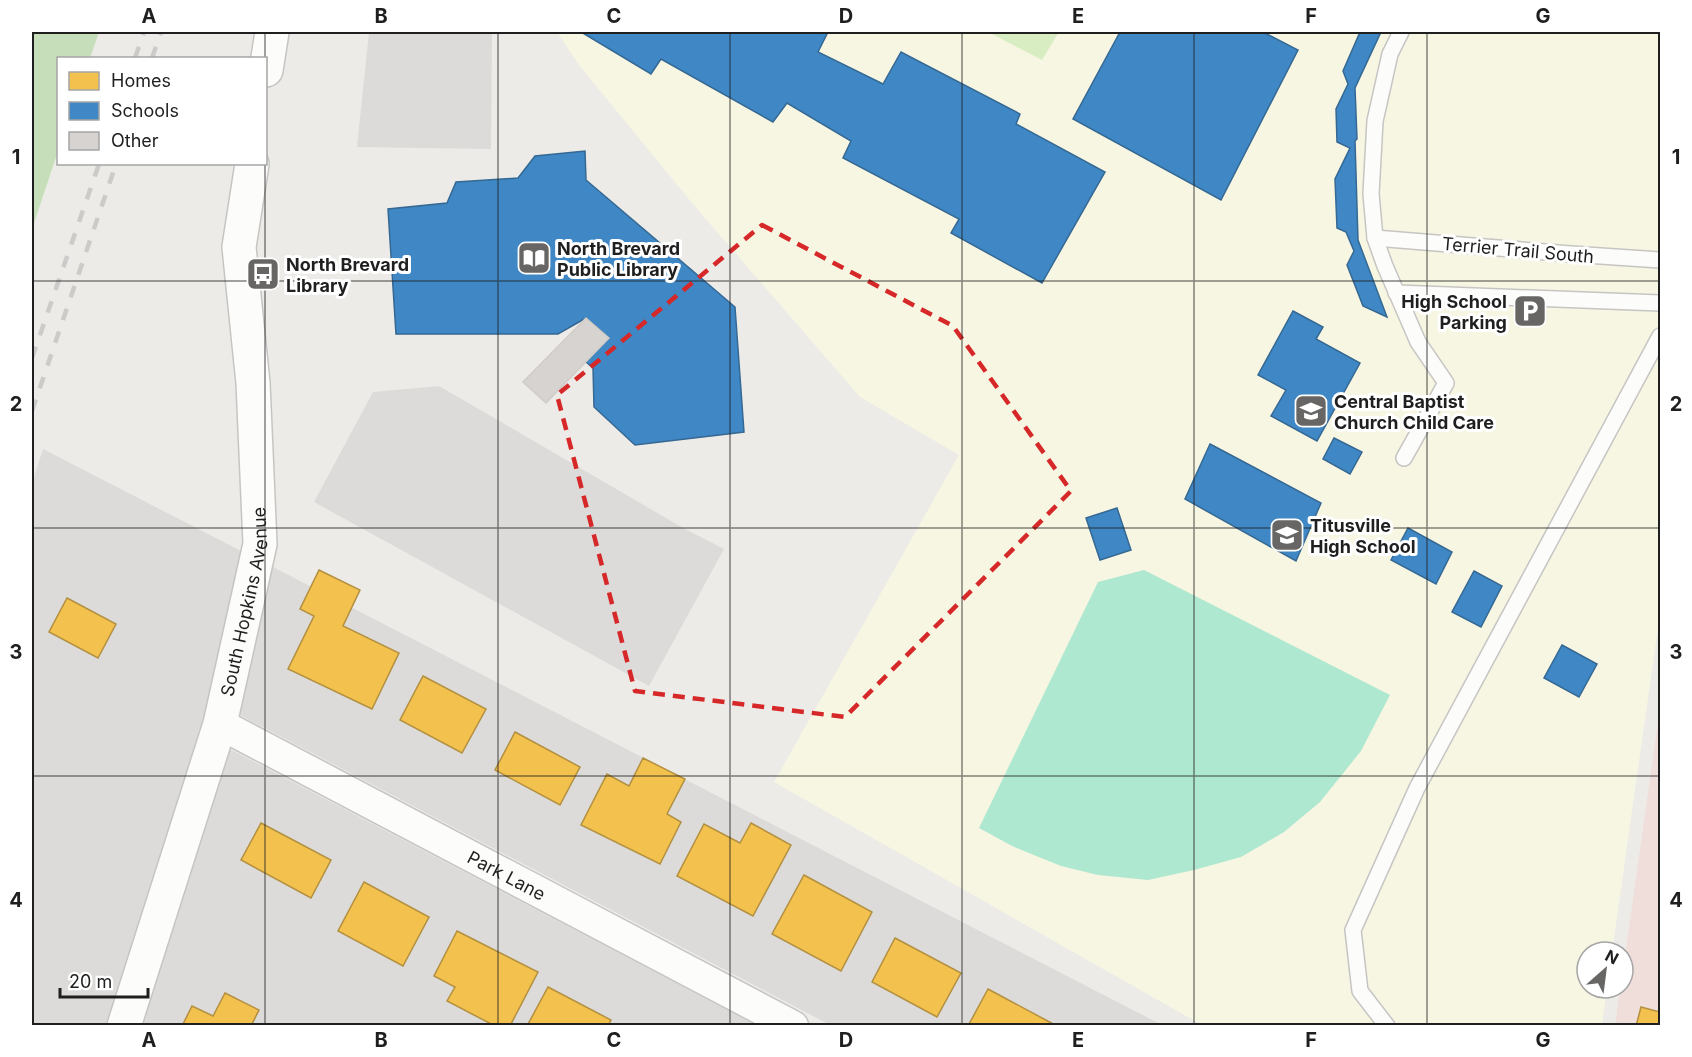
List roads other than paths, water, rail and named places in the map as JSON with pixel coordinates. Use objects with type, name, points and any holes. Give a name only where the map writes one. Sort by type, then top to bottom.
[{"type":"street","points":[[267,64],[272,32]]},
{"type":"street","name":"South Hopkins Avenue","points":[[124,1026],[219,724],[260,544],[253,383],[239,247],[252,165]]},
{"type":"street","name":"Park Lane","points":[[219,724],[793,1026]]},
{"type":"lane","points":[[1401,32],[1390,54],[1375,121],[1371,194],[1376,238],[1396,294],[1418,342],[1446,383],[1404,458]]},
{"type":"lane","name":"Terrier Trail South","points":[[1376,238],[1660,260]]},
{"type":"lane","points":[[1396,294],[1660,303]]},
{"type":"lane","points":[[1387,1026],[1360,991],[1353,930],[1416,788],[1660,336]]},
{"type":"railway","points":[[135,57],[144,32]]},
{"type":"railway","points":[[152,57],[161,32]]},
{"type":"railway","points":[[32,358],[99,165]]},
{"type":"railway","points":[[32,411],[116,165]]},
{"type":"place","name":"North Brevard Public Library","points":[[534,258]]},
{"type":"place","name":"North Brevard Library","points":[[263,274]]},
{"type":"place","name":"High School Parking","points":[[1530,311]]},
{"type":"place","name":"Central Baptist Church Child Care","points":[[1311,411]]},
{"type":"place","name":"Titusville High School","points":[[1287,535]]}]
